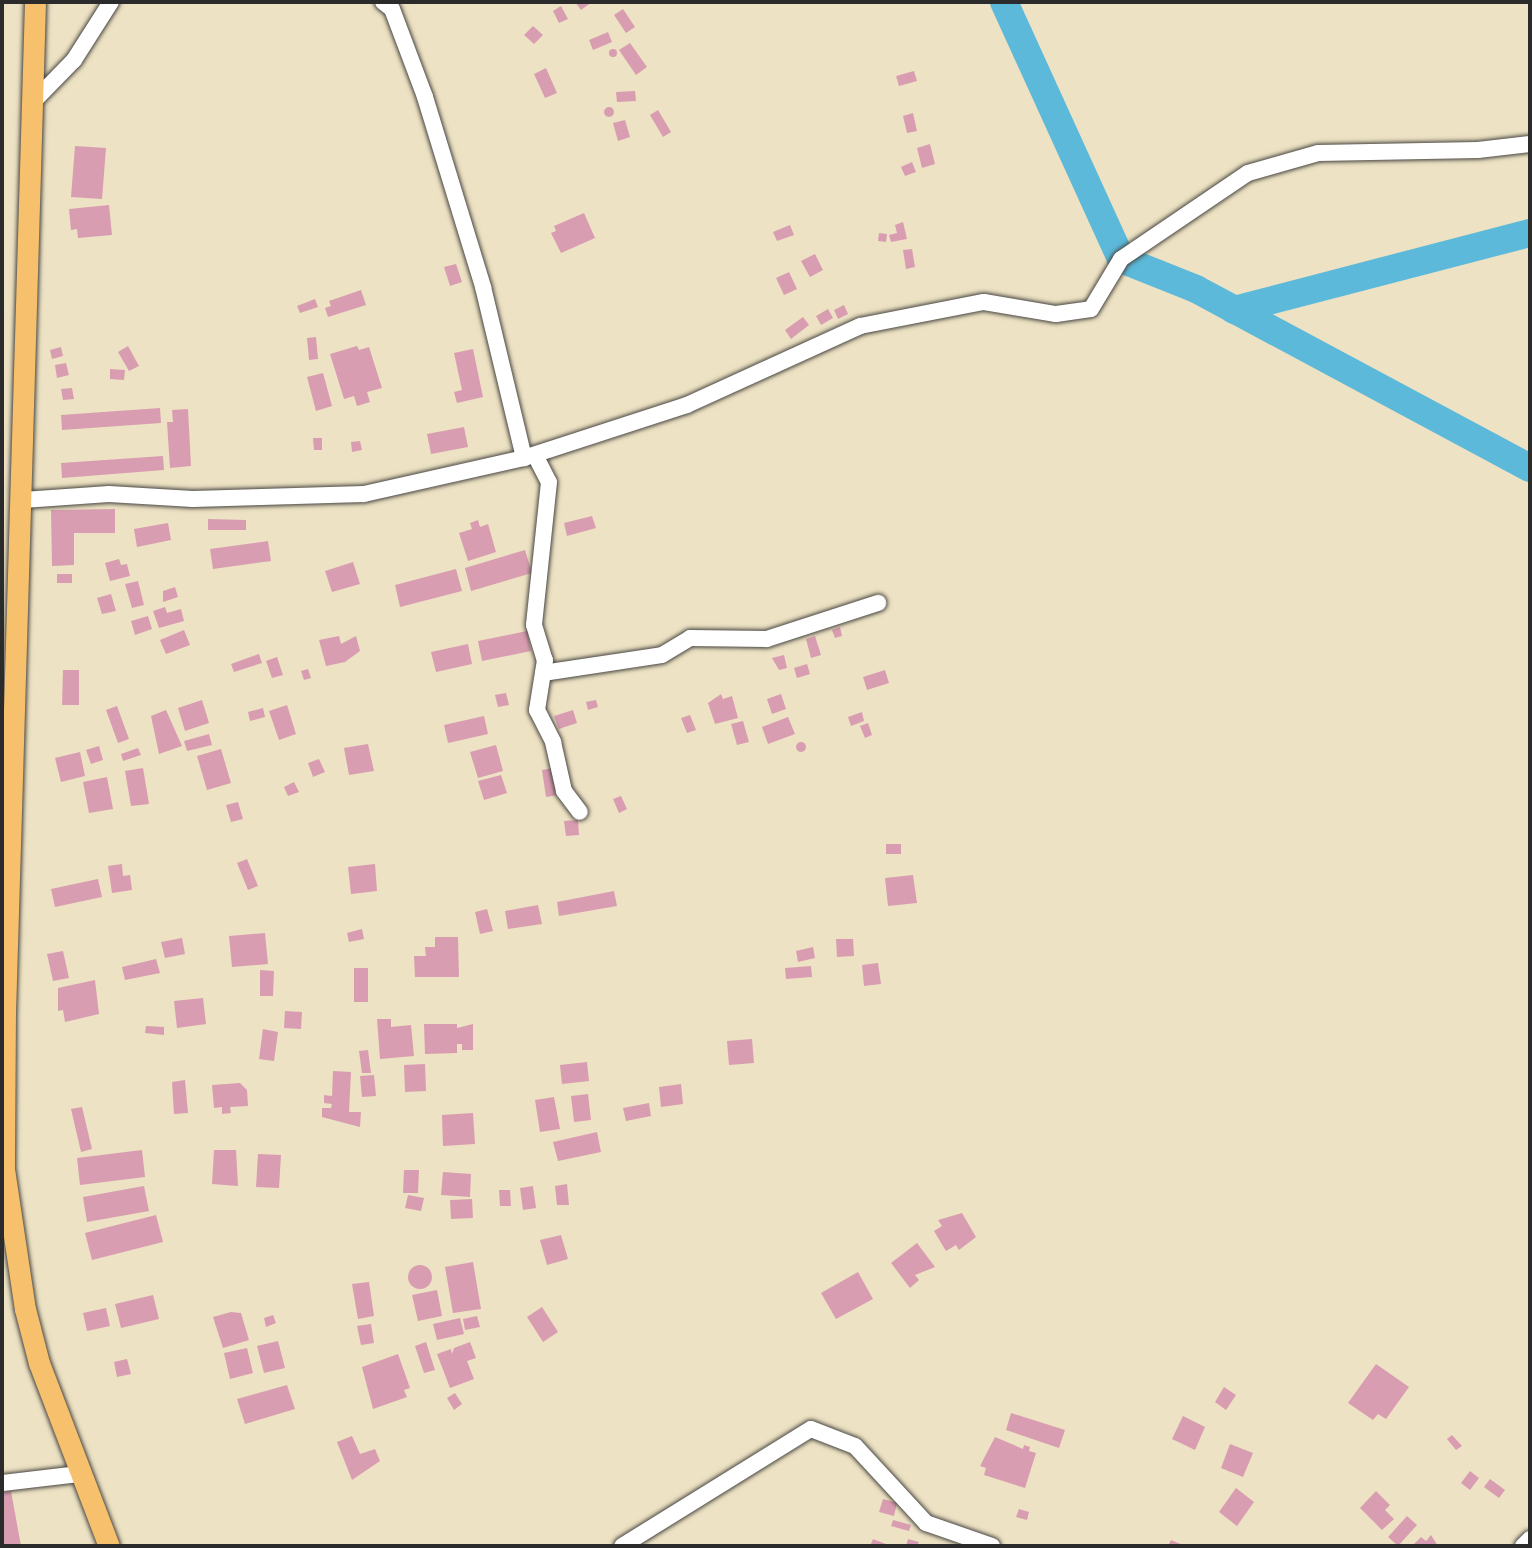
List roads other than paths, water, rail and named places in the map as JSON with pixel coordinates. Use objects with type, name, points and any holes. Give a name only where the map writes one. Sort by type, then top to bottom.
[{"type":"main road","points":[[35,2],[23,500],[8,736],[4,1168],[25,1309],[39,1363],[79,1474],[109,1546]]},
{"type":"street","points":[[33,102],[74,60],[111,2]]},
{"type":"street","points":[[383,2],[392,9],[425,97],[483,287],[530,457],[549,482],[534,625],[545,660],[537,710],[553,742],[564,791],[580,812]]},
{"type":"street","points":[[23,500],[109,494],[192,499],[363,494],[530,457],[687,405],[860,326],[984,302],[1056,314],[1091,309],[1121,259],[1248,173],[1318,153],[1478,150],[1530,144]]},
{"type":"street","points":[[543,673],[649,658],[690,638],[767,639],[878,603]]},
{"type":"street","points":[[622,1546],[811,1429],[855,1446],[926,1523],[992,1546]]},
{"type":"street","points":[[2,1483],[79,1474]]},
{"type":"street","points":[[1523,1546],[1530,1539]]},
{"type":"waterway","points":[[1004,2],[1121,259],[1196,289],[1530,468]]},
{"type":"waterway","points":[[1234,310],[1530,233]]}]
